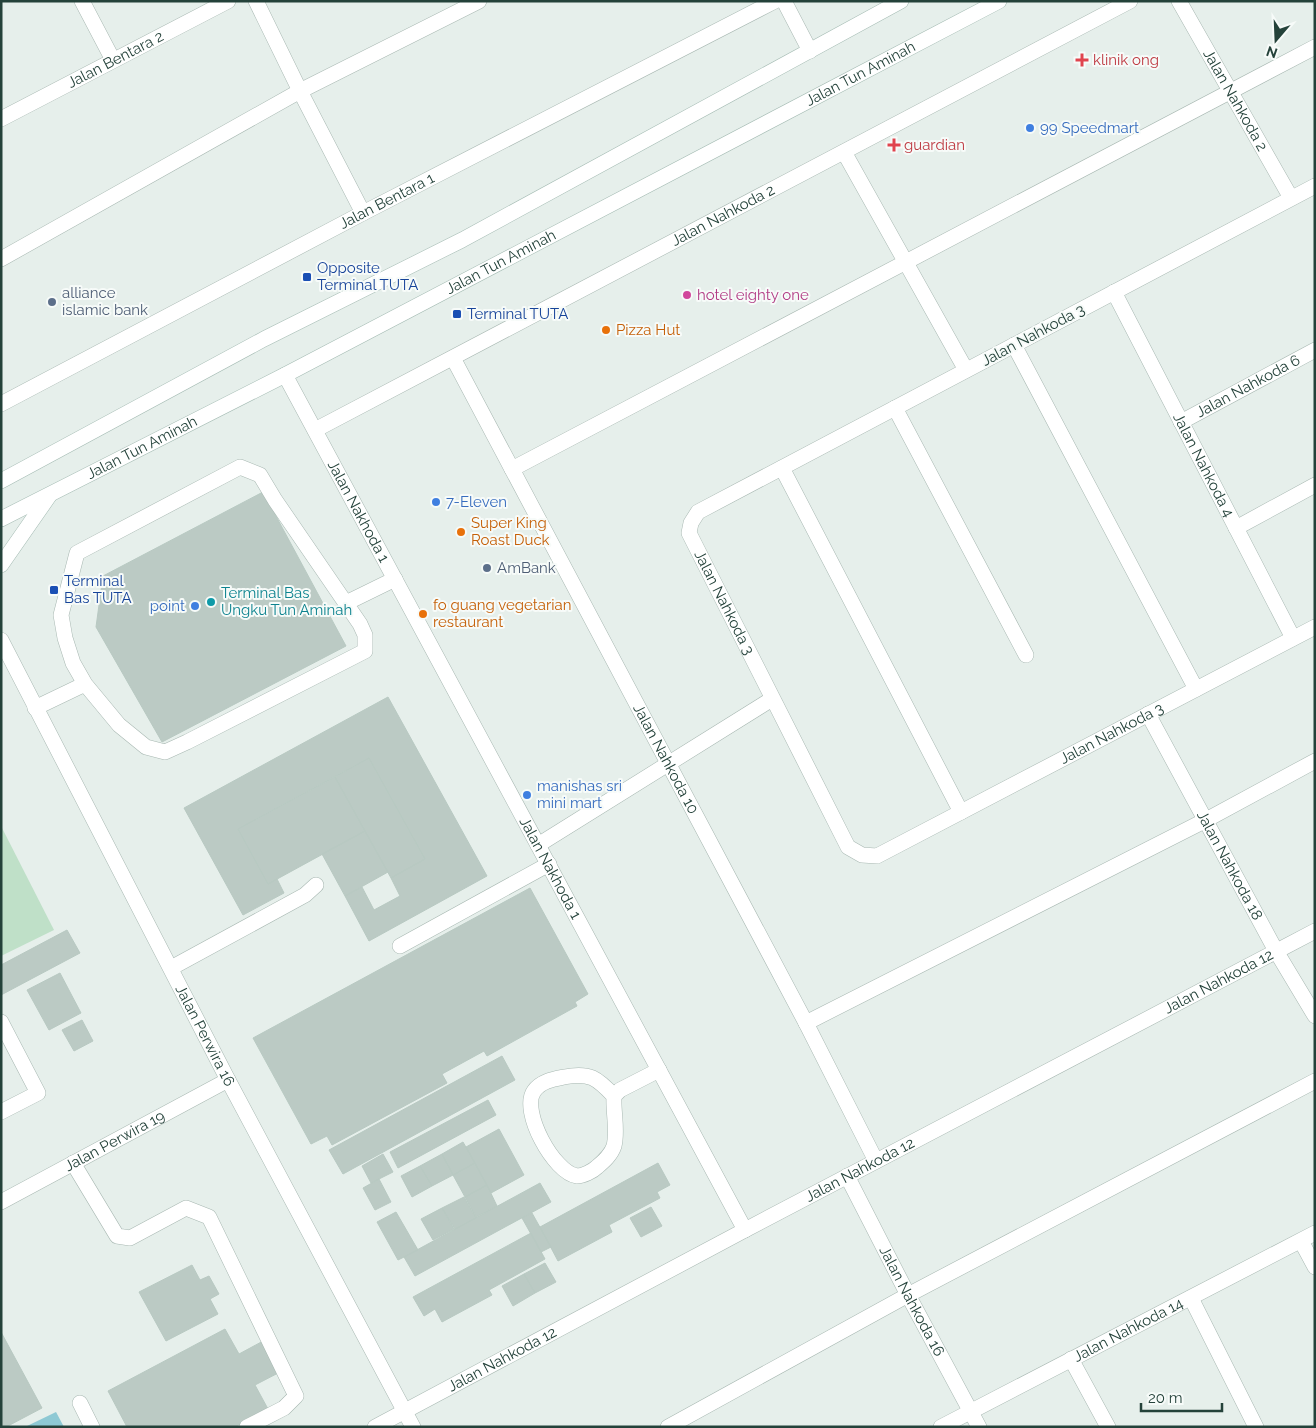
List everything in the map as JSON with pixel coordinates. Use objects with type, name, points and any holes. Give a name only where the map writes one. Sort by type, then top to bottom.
[{"type":"street","points":[[82,1],[113,60]]},
{"type":"street","points":[[256,1],[363,214]]},
{"type":"street","points":[[1,259],[300,91],[479,1]]},
{"type":"street","name":"Jalan Bentara 1","points":[[1,404],[775,1]]},
{"type":"street","points":[[784,1],[810,51]]},
{"type":"street","points":[[1,480],[264,339],[462,240],[901,1]]},
{"type":"street","name":"Jalan Tun Aminah","points":[[1,518],[285,375],[999,1]]},
{"type":"street","name":"Jalan Nahkoda 2","points":[[315,430],[1130,1]]},
{"type":"street","name":"Jalan Nahkoda 2","points":[[1179,1],[1291,198]]},
{"type":"street","name":"Jalan Bentara 2","points":[[1,118],[227,2]]},
{"type":"street","points":[[512,469],[1315,48]]},
{"type":"street","points":[[844,152],[966,370]]},
{"type":"street","name":"Jalan Nahkoda 3","points":[[1315,186],[698,512],[691,523],[689,533],[848,847],[862,855],[877,856],[1315,627]]},
{"type":"street","name":"Jalan Nahkoda 4","points":[[1114,292],[1293,638]]},
{"type":"street","points":[[1014,345],[1196,689]]},
{"type":"street","name":"Jalan Nahkoda 6","points":[[1181,422],[1315,350]]},
{"type":"street","name":"Jalan Nahkoda 10","points":[[453,358],[806,1023],[876,1161]]},
{"type":"street","name":"Jalan Nakhoda 1","points":[[285,375],[745,1230]]},
{"type":"street","points":[[895,408],[1026,655]]},
{"type":"street","points":[[240,467],[260,474],[275,500],[360,624],[365,635],[365,651],[165,752],[146,747],[119,725],[85,684],[72,663],[61,614],[77,553],[240,467]]},
{"type":"street","points":[[782,468],[961,812]]},
{"type":"street","points":[[1,473],[17,472]]},
{"type":"street","points":[[1236,528],[1315,485]]},
{"type":"street","points":[[1,565],[52,493]]},
{"type":"street","points":[[346,603],[395,579]]},
{"type":"street","name":"Jalan Perwira 16","points":[[1,640],[228,1080],[413,1427]]},
{"type":"street","points":[[35,708],[85,684]]},
{"type":"street","points":[[538,845],[772,699]]},
{"type":"street","name":"Jalan Nahkoda 18","points":[[1148,714],[1276,951],[1315,1016]]},
{"type":"street","points":[[806,1023],[1206,820],[1315,760]]},
{"type":"street","points":[[400,946],[548,864]]},
{"type":"street","points":[[171,968],[305,895],[316,885]]},
{"type":"street","name":"Jalan Nahkoda 12","points":[[374,1427],[1315,931]]},
{"type":"street","points":[[1,1022],[38,1093],[1,1112]]},
{"type":"street","points":[[614,1096],[601,1083],[588,1075],[573,1075],[549,1079],[534,1091],[530,1104],[533,1122],[559,1166],[570,1174],[579,1176],[594,1169],[607,1158],[614,1146],[614,1096],[620,1090],[660,1070]]},
{"type":"street","name":"Jalan Perwira 19","points":[[1,1202],[228,1080]]},
{"type":"street","points":[[668,1427],[908,1295],[1315,1081]]},
{"type":"street","points":[[74,1163],[117,1236],[130,1238],[186,1208],[209,1217],[296,1396],[284,1408],[247,1427]]},
{"type":"street","name":"Jalan Nahkoda 16","points":[[847,1176],[979,1427]]},
{"type":"street","name":"Jalan Nahkoda 14","points":[[941,1427],[1315,1233]]},
{"type":"street","points":[[1301,1241],[1315,1267]]},
{"type":"street","points":[[1191,1298],[1256,1427]]},
{"type":"street","points":[[1072,1359],[1108,1427]]},
{"type":"street","points":[[80,1403],[92,1427]]},
{"type":"green space","points":[[1,826],[54,930],[1,956]]},
{"type":"water","points":[[56,1412],[64,1427],[25,1427]]},
{"type":"building","name":"Terminal Bas Ungku Tun Aminah","points":[[263,492],[346,646],[162,742],[96,627],[103,576]]},
{"type":"building","points":[[388,697],[487,876],[369,941],[345,896],[362,887],[374,910],[400,896],[391,878],[425,859],[369,758],[238,829],[268,884],[277,879],[284,893],[243,915],[184,808]]},
{"type":"building","points":[[369,758],[425,859],[391,878],[335,777]]},
{"type":"building","points":[[335,777],[365,831],[268,884],[238,829]]},
{"type":"building","points":[[365,831],[388,872],[345,896],[322,854]]},
{"type":"building","points":[[530,888],[588,994],[575,1002],[577,1006],[487,1056],[484,1051],[442,1074],[447,1083],[332,1145],[327,1136],[311,1144],[253,1038]]},
{"type":"building","points":[[67,930],[80,953],[1,995],[1,965]]},
{"type":"building","points":[[60,973],[81,1013],[49,1030],[27,990]]},
{"type":"building","points":[[82,1020],[93,1041],[74,1051],[62,1030]]},
{"type":"building","points":[[502,1056],[515,1080],[343,1174],[329,1150]]},
{"type":"building","points":[[488,1100],[496,1115],[398,1168],[390,1152]]},
{"type":"building","points":[[499,1129],[524,1175],[491,1193],[466,1147]]},
{"type":"building","points":[[463,1142],[475,1163],[453,1175],[442,1154]]},
{"type":"building","points":[[383,1154],[393,1172],[371,1183],[362,1166]]},
{"type":"building","points":[[442,1154],[453,1175],[432,1186],[420,1166]]},
{"type":"building","points":[[475,1163],[487,1185],[465,1197],[453,1175]]},
{"type":"building","points":[[658,1163],[670,1185],[657,1192],[660,1198],[609,1225],[612,1232],[558,1261],[540,1227]]},
{"type":"building","points":[[420,1166],[432,1186],[412,1197],[401,1176]]},
{"type":"building","points":[[379,1179],[391,1202],[375,1210],[363,1188]]},
{"type":"building","points":[[540,1183],[551,1202],[415,1276],[404,1257]]},
{"type":"building","points":[[487,1185],[497,1206],[476,1217],[465,1197]]},
{"type":"building","points":[[464,1197],[476,1218],[455,1229],[442,1208]]},
{"type":"building","points":[[651,1207],[662,1226],[641,1237],[630,1218]]},
{"type":"building","points":[[442,1208],[454,1229],[433,1240],[421,1219]]},
{"type":"building","points":[[396,1212],[418,1250],[398,1260],[377,1222]]},
{"type":"building","points":[[532,1213],[551,1247],[541,1252],[522,1218]]},
{"type":"building","points":[[531,1233],[545,1259],[489,1290],[492,1295],[442,1322],[435,1309],[424,1316],[413,1297]]},
{"type":"building","points":[[545,1263],[556,1282],[535,1293],[524,1274]]},
{"type":"building","points":[[192,1265],[200,1280],[209,1276],[219,1294],[210,1299],[218,1314],[166,1341],[139,1292]]},
{"type":"building","points":[[524,1274],[535,1293],[513,1306],[502,1286]]},
{"type":"building","points":[[225,1329],[239,1354],[265,1340],[282,1371],[255,1385],[268,1409],[235,1427],[127,1427],[108,1391]]},
{"type":"building","points":[[1,1332],[42,1408],[6,1427],[3,1427],[1,1423]]},
{"type":"place","name":"klinik ong","points":[[1082,60]]},
{"type":"place","name":"99 Speedmart","points":[[1030,128]]},
{"type":"place","name":"guardian","points":[[894,145]]},
{"type":"place","name":"Opposite Terminal TUTA","points":[[307,277]]},
{"type":"place","name":"hotel eighty one","points":[[687,295]]},
{"type":"place","name":"alliance islamic bank","points":[[52,302]]},
{"type":"place","name":"Terminal TUTA","points":[[457,314]]},
{"type":"place","name":"Pizza Hut","points":[[606,330]]},
{"type":"place","name":"7-Eleven","points":[[436,502]]},
{"type":"place","name":"Super King Roast Duck","points":[[461,532]]},
{"type":"place","name":"AmBank","points":[[487,568]]},
{"type":"place","name":"Terminal Bas TUTA","points":[[54,590]]},
{"type":"place","name":"Terminal Bas Ungku Tun Aminah","points":[[211,602]]},
{"type":"place","name":"point","points":[[195,606]]},
{"type":"place","name":"fo guang vegetarian restaurant","points":[[423,614]]},
{"type":"place","name":"manishas sri mini mart","points":[[527,795]]}]
